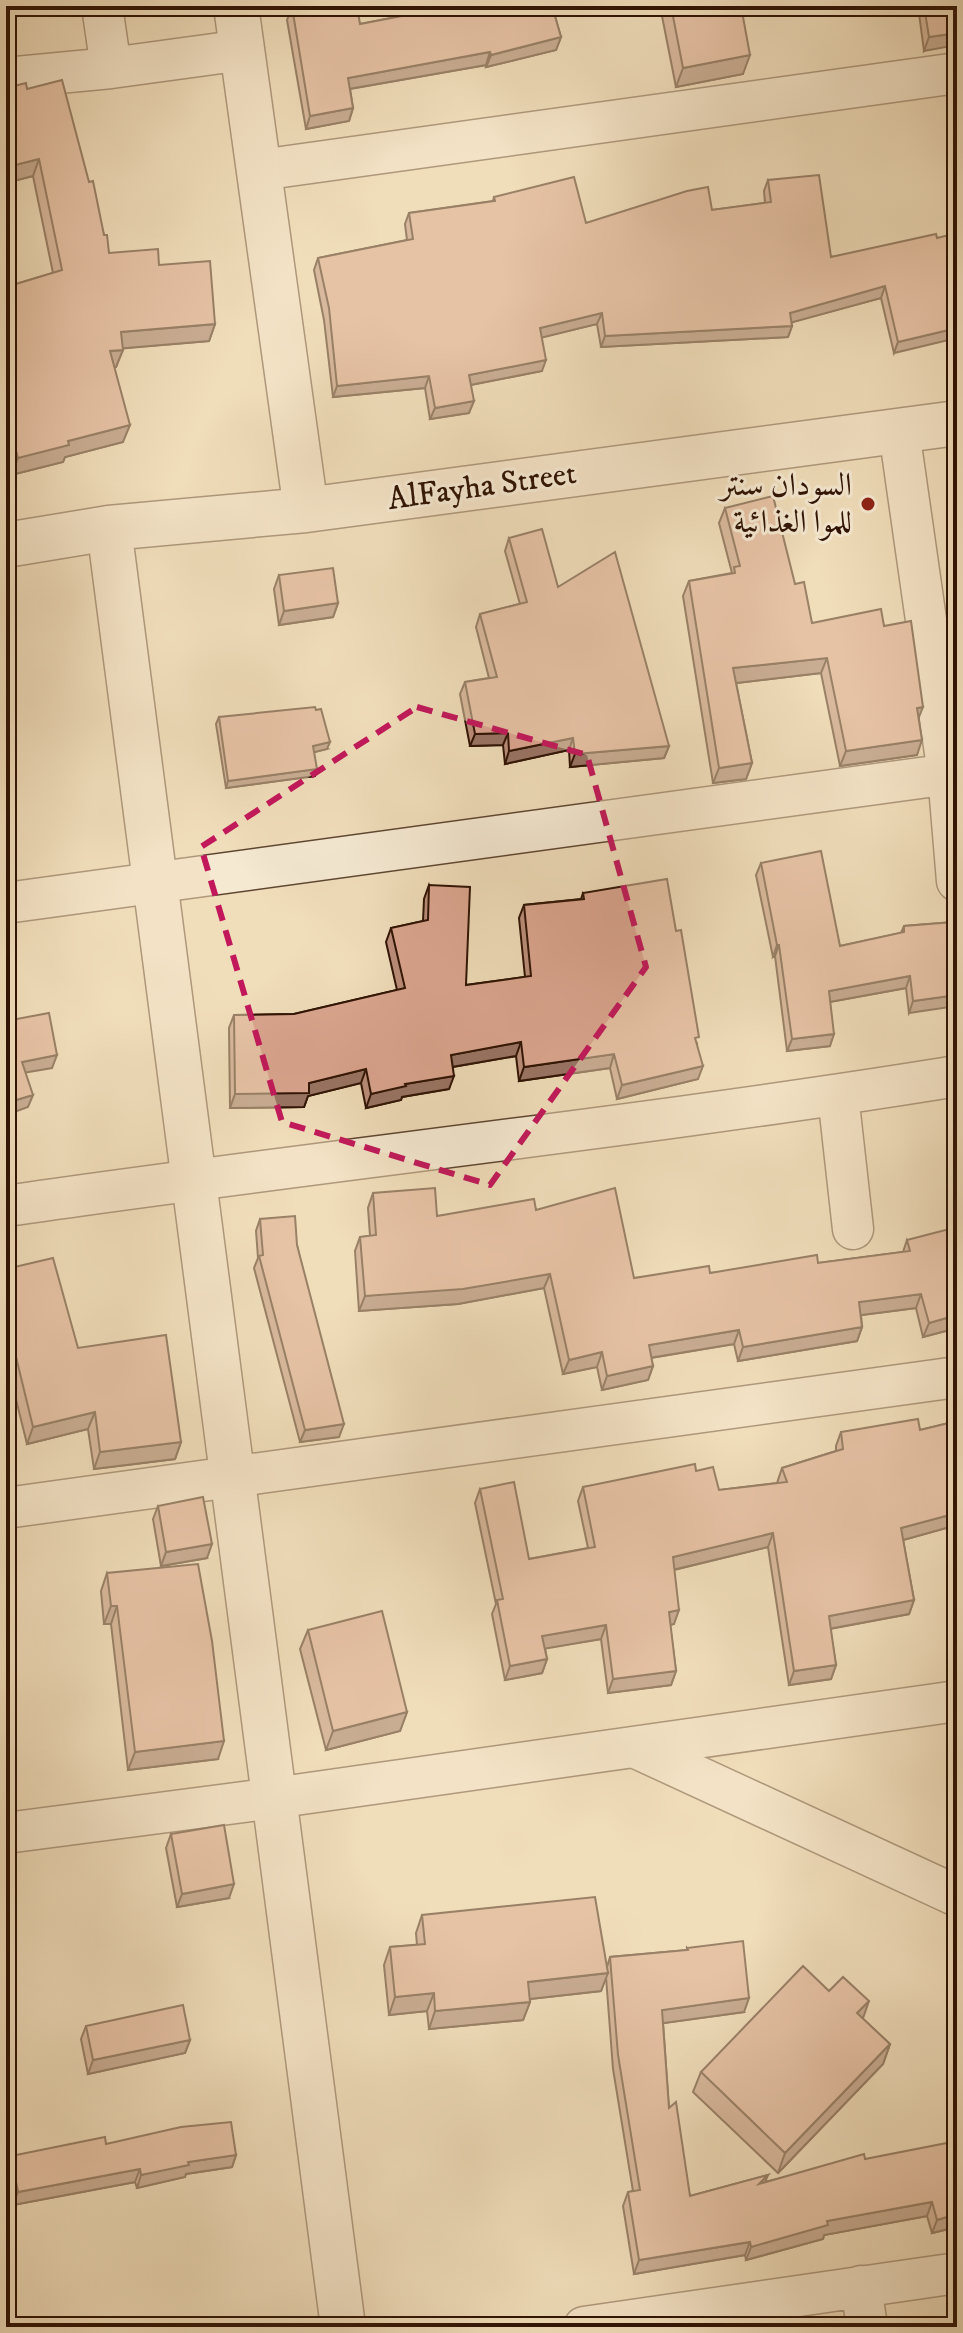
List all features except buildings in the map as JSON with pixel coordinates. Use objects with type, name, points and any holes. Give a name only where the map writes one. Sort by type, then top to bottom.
[{"type":"street","points":[[102,6],[111,68]]},
{"type":"street","points":[[236,6],[306,510]]},
{"type":"street","points":[[6,78],[243,50]]},
{"type":"street","points":[[260,170],[957,73]]},
{"type":"street","name":"AlFayha Street","points":[[6,545],[109,528],[306,510],[957,423]]},
{"type":"street","points":[[899,431],[953,773],[957,881]]},
{"type":"street","points":[[109,528],[343,2327]]},
{"type":"street","points":[[6,903],[953,773]]},
{"type":"street","points":[[6,1206],[838,1095],[957,1076]]},
{"type":"street","points":[[838,1095],[853,1229]]},
{"type":"street","points":[[6,1508],[957,1377]]},
{"type":"street","points":[[6,1833],[957,1701]]},
{"type":"street","points":[[634,1747],[957,1896]]},
{"type":"street","points":[[584,2327],[957,2273]]},
{"type":"street","points":[[861,2286],[867,2327]]},
{"type":"highlighted area","points":[[417,707],[587,755],[646,967],[490,1185],[282,1122],[201,847]]},
{"type":"place","name":"السودان سنتر للموا الغذائية","points":[[868,504]]}]
